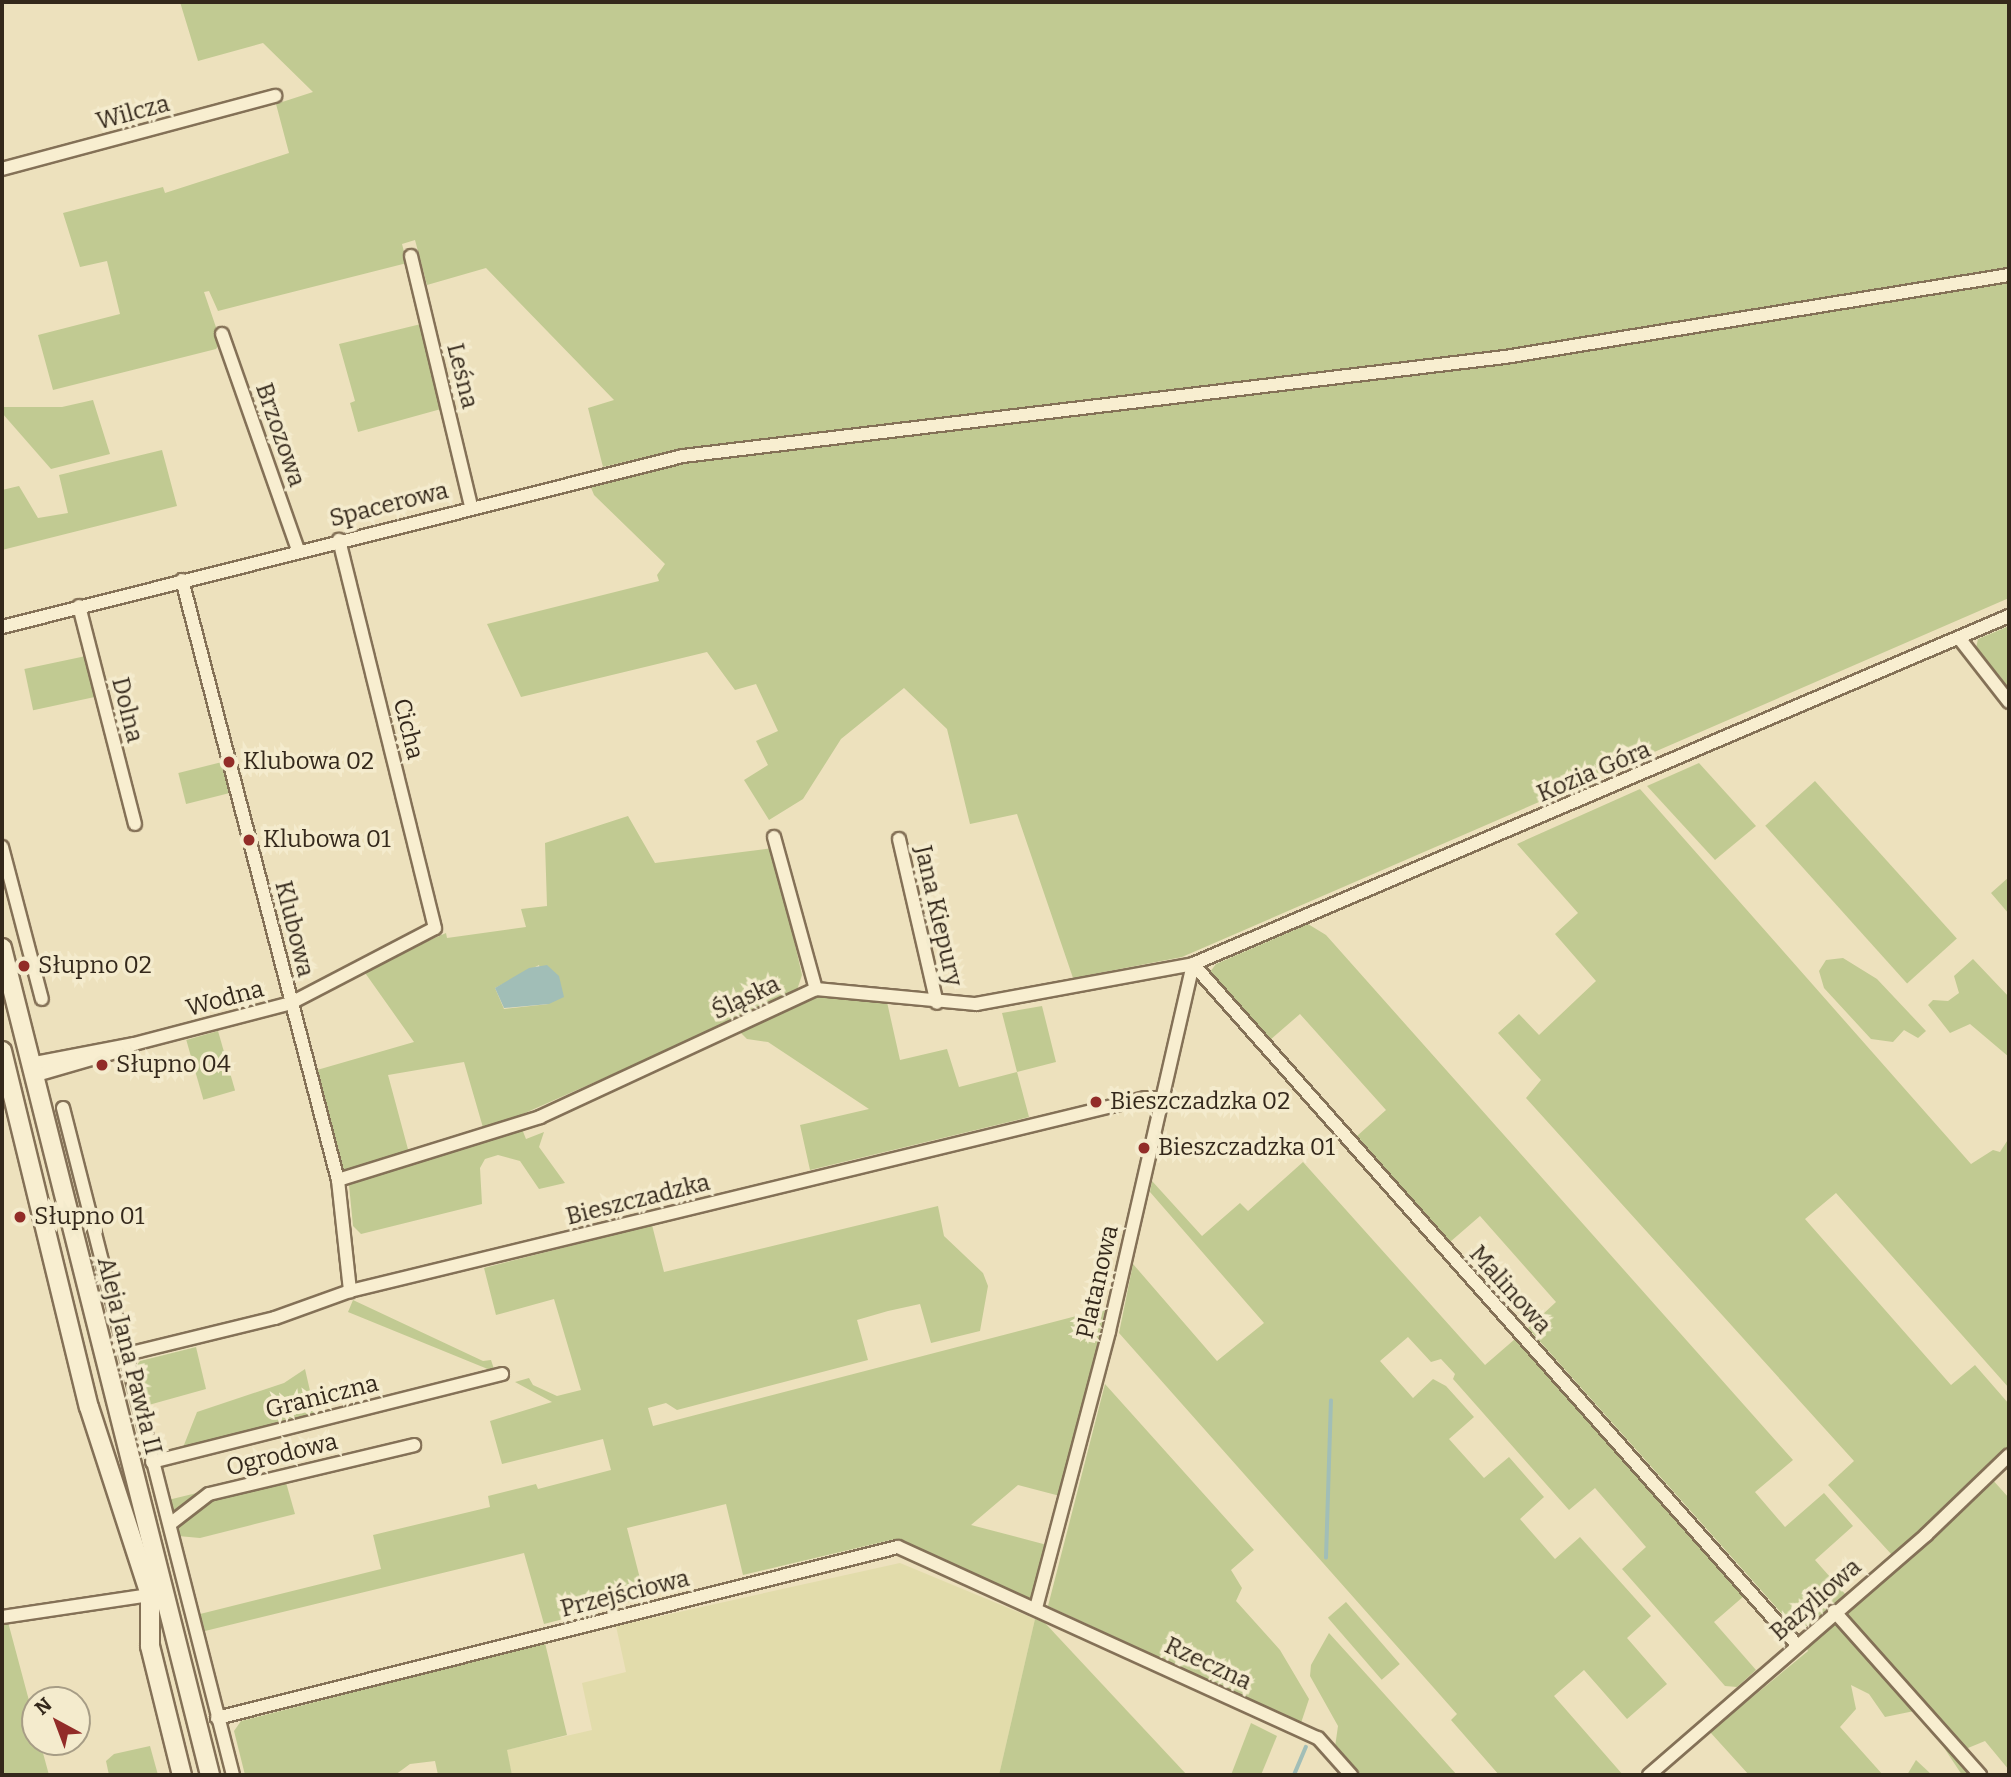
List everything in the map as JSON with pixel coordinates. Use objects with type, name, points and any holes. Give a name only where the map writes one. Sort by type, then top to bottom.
[{"type":"main road","name":"Aleja Jana Pawła II","points":[[2,948],[210,1775]]},
{"type":"main road","name":"Aleja Jana Pawła II","points":[[2,1051],[5,1076],[89,1407],[150,1595],[150,1646],[182,1775]]},
{"type":"main road","points":[[5,1076],[32,1070]]},
{"type":"street","name":"Wilcza","points":[[2,169],[275,96]]},
{"type":"street","name":"Leśna","points":[[411,256],[471,506]]},
{"type":"street","name":"Spacerowa","points":[[2,627],[471,506],[683,456],[1505,357],[2009,275]]},
{"type":"street","name":"Brzozowa","points":[[222,334],[298,550]]},
{"type":"street","name":"Cicha","points":[[339,540],[435,928]]},
{"type":"street","name":"Klubowa","points":[[182,580],[338,1180],[349,1291]]},
{"type":"street","name":"Dolna","points":[[79,606],[135,824]]},
{"type":"street","name":"Kozia Góra","points":[[1193,964],[2009,616]]},
{"type":"street","points":[[1959,638],[2009,702]]},
{"type":"street","points":[[774,837],[816,989]]},
{"type":"street","name":"Jana Kiepury","points":[[899,839],[937,1003]]},
{"type":"street","points":[[2,847],[42,999]]},
{"type":"street","name":"Wodna","points":[[32,1070],[100,1059],[134,1044],[291,1003],[435,928]]},
{"type":"street","name":"Śląska","points":[[338,1180],[540,1117],[816,989],[861,990],[937,1003],[986,1003],[1193,964]]},
{"type":"street","name":"Platanowa","points":[[1036,1608],[1110,1331],[1193,964]]},
{"type":"street","name":"Malinowa","points":[[1193,964],[1796,1644]]},
{"type":"street","name":"Bieszczadzka","points":[[127,1354],[275,1318],[349,1291],[1145,1098],[1162,1098]]},
{"type":"street","points":[[63,1108],[233,1775]]},
{"type":"street","name":"Graniczna","points":[[152,1462],[502,1374]]},
{"type":"street","name":"Ogrodowa","points":[[170,1524],[209,1494],[414,1445]]},
{"type":"street","name":"Bazyliowa","points":[[1649,1775],[1834,1611],[1926,1535],[2009,1455]]},
{"type":"street","name":"Przejściowa","points":[[217,1718],[898,1547],[1036,1608]]},
{"type":"street","points":[[2,1617],[150,1595]]},
{"type":"street","name":"Rzeczna","points":[[1036,1608],[1318,1738],[1351,1775]]},
{"type":"street","points":[[1834,1611],[1980,1775]]},
{"type":"shaded area","points":[[900,1563],[1035,1619],[999,1775],[512,1775],[506,1750],[592,1730],[582,1683],[626,1672],[616,1626]]},
{"type":"green space","points":[[180,2],[2009,2],[2009,598],[1182,957],[1073,978],[1017,814],[970,824],[947,729],[904,688],[841,739],[803,799],[769,820],[744,780],[768,765],[756,741],[778,731],[756,684],[735,690],[707,652],[521,697],[487,624],[659,581],[657,575],[665,564],[594,495],[590,485],[679,464],[666,452],[603,467],[588,408],[614,400],[486,268],[427,285],[415,240],[402,244],[407,263],[218,311],[209,291],[204,292],[221,342],[216,349],[53,390],[38,335],[120,314],[107,261],[80,267],[63,213],[163,187],[165,193],[289,153],[276,104],[313,92],[263,43],[198,61]]},
{"type":"green space","points":[[421,324],[441,409],[358,432],[350,403],[355,401],[339,344]]},
{"type":"green space","points":[[93,400],[110,454],[51,469],[2,413],[2,407],[62,407]]},
{"type":"green space","points":[[162,450],[177,506],[2,550],[2,490],[19,486],[38,518],[68,513],[59,475]]},
{"type":"green space","points":[[2009,626],[2009,688],[1976,648],[1978,639]]},
{"type":"green space","points":[[86,656],[95,697],[33,710],[24,669]]},
{"type":"green space","points":[[222,762],[230,793],[186,804],[178,773]]},
{"type":"green space","points":[[1699,763],[1756,826],[1715,860],[1647,786]]},
{"type":"green space","points":[[1815,781],[1957,939],[1907,983],[1765,826]]},
{"type":"green space","points":[[1640,789],[1971,1164],[1993,1150],[2000,1152],[2009,1138],[2009,1388],[1836,1193],[1805,1219],[1951,1385],[1975,1365],[2009,1404],[2008,1450],[1892,1555],[1828,1485],[1854,1461],[1526,1098],[1541,1080],[1498,1033],[1519,1014],[1539,1035],[1596,981],[1555,934],[1578,913],[1517,844]]},
{"type":"green space","points":[[628,816],[655,863],[773,848],[802,975],[796,993],[484,1131],[464,1062],[388,1075],[409,1153],[344,1172],[317,1070],[414,1042],[363,970],[446,933],[447,938],[526,927],[521,909],[547,906],[545,843]],"holes":[[[539,965],[549,1004],[504,1009],[495,988]]]},
{"type":"green space","points":[[2009,877],[2009,914],[1991,893]]},
{"type":"green space","points":[[1308,924],[1326,935],[1793,1460],[1755,1492],[1785,1527],[1824,1493],[1853,1526],[1815,1560],[1846,1595],[1811,1626],[1793,1626],[1528,1328],[1556,1302],[1480,1216],[1450,1242],[1357,1136],[1386,1110],[1300,1014],[1270,1040],[1210,972],[1216,964]]},
{"type":"green space","points":[[1843,958],[1877,979],[1926,1031],[1918,1038],[1904,1030],[1893,1042],[1871,1039],[1824,988],[1819,971],[1826,960]]},
{"type":"green space","points":[[1973,959],[2009,997],[2009,1057],[1970,1024],[1950,1033],[1928,1005],[1933,1000],[1948,1001],[1959,993],[1954,976]]},
{"type":"green space","points":[[821,994],[887,1002],[900,1060],[947,1049],[959,1087],[1017,1072],[1029,1117],[810,1170],[800,1125],[869,1109],[768,1042],[747,1039],[738,1030]]},
{"type":"green space","points":[[1042,1006],[1056,1062],[1017,1072],[1002,1013]]},
{"type":"green space","points":[[218,1031],[235,1091],[203,1100],[186,1040]]},
{"type":"green space","points":[[522,1129],[526,1139],[544,1132],[539,1147],[565,1183],[539,1189],[520,1161],[498,1155],[485,1159],[480,1168],[482,1204],[361,1234],[353,1226],[349,1185]]},
{"type":"green space","points":[[1303,1162],[1485,1365],[1515,1339],[1744,1596],[1714,1622],[1756,1670],[1737,1687],[1725,1686],[1622,1569],[1646,1547],[1595,1488],[1569,1510],[1453,1379],[1455,1374],[1441,1359],[1431,1362],[1408,1337],[1380,1361],[1413,1398],[1433,1379],[1446,1386],[1474,1417],[1449,1439],[1484,1478],[1509,1457],[1544,1497],[1520,1519],[1555,1559],[1580,1537],[1651,1616],[1627,1638],[1667,1684],[1627,1719],[1584,1670],[1554,1696],[1623,1775],[1499,1775],[1451,1720],[1457,1714],[1119,1333],[1133,1264],[1217,1361],[1264,1323],[1150,1192],[1152,1181],[1202,1236],[1240,1203],[1248,1211]]},
{"type":"green space","points":[[938,1206],[944,1236],[983,1273],[988,1286],[980,1331],[931,1343],[920,1304],[888,1311],[857,1320],[868,1360],[677,1410],[666,1403],[648,1408],[653,1426],[1107,1308],[1060,1496],[1018,1485],[971,1525],[1047,1545],[1032,1600],[895,1539],[743,1575],[726,1504],[627,1528],[645,1598],[544,1624],[524,1553],[205,1631],[200,1614],[381,1569],[373,1535],[490,1507],[488,1496],[536,1484],[538,1489],[611,1470],[603,1439],[502,1464],[490,1421],[552,1402],[515,1382],[529,1378],[533,1385],[557,1396],[581,1390],[554,1299],[496,1315],[484,1268],[652,1225],[664,1272]]},
{"type":"green space","points":[[353,1300],[483,1361],[491,1360],[495,1372],[348,1312]]},
{"type":"green space","points":[[196,1347],[206,1389],[145,1406],[136,1366],[140,1361]]},
{"type":"green space","points":[[305,1369],[316,1417],[182,1450],[197,1412],[284,1383]]},
{"type":"green space","points":[[1105,1384],[1254,1550],[1231,1570],[1242,1588],[1236,1601],[1280,1650],[1309,1699],[1301,1723],[1048,1606]]},
{"type":"green space","points":[[1991,1478],[2009,1498],[2009,1770],[1985,1741],[1968,1748],[1979,1775],[1962,1775],[1919,1710],[1885,1717],[1869,1694],[1851,1685],[1856,1709],[1840,1727],[1883,1775],[1749,1775],[1710,1732],[1808,1651],[1806,1647]]},
{"type":"green space","points":[[285,1479],[295,1514],[200,1538],[178,1536],[175,1526],[211,1496]]},
{"type":"green space","points":[[205,1491],[177,1513],[171,1513],[168,1500]]},
{"type":"green space","points":[[1346,1602],[1400,1664],[1382,1680],[1328,1618]]},
{"type":"green space","points":[[1035,1619],[1045,1623],[1187,1775],[999,1775]]},
{"type":"green space","points":[[8,1622],[25,1686],[21,1686],[21,1756],[44,1756],[49,1775],[2,1775],[2,1623]]},
{"type":"green space","points":[[1329,1633],[1457,1775],[1360,1775],[1335,1747],[1338,1726],[1310,1676],[1311,1665]]},
{"type":"green space","points":[[545,1643],[567,1735],[507,1750],[512,1775],[438,1775],[435,1761],[410,1764],[395,1775],[245,1775],[234,1731],[241,1721]]},
{"type":"green space","points":[[1251,1723],[1277,1736],[1261,1775],[1231,1775]]},
{"type":"green space","points":[[150,1746],[158,1775],[109,1775],[106,1761],[114,1754]]},
{"type":"green space","points":[[1916,1760],[1932,1775],[1907,1775]]},
{"type":"water","points":[[547,965],[559,976],[564,997],[549,1004],[504,1008],[495,988],[529,968]]},
{"type":"waterway","points":[[1326,1558],[1331,1401]]},
{"type":"waterway","points":[[1294,1775],[1306,1747]]},
{"type":"place","name":"Klubowa 02","points":[[229,762]]},
{"type":"place","name":"Klubowa 01","points":[[249,840]]},
{"type":"place","name":"Słupno 02","points":[[24,966]]},
{"type":"place","name":"Słupno 04","points":[[102,1065]]},
{"type":"place","name":"Bieszczadzka 02","points":[[1096,1102]]},
{"type":"place","name":"Bieszczadzka 01","points":[[1144,1148]]},
{"type":"place","name":"Słupno 01","points":[[20,1217]]}]
